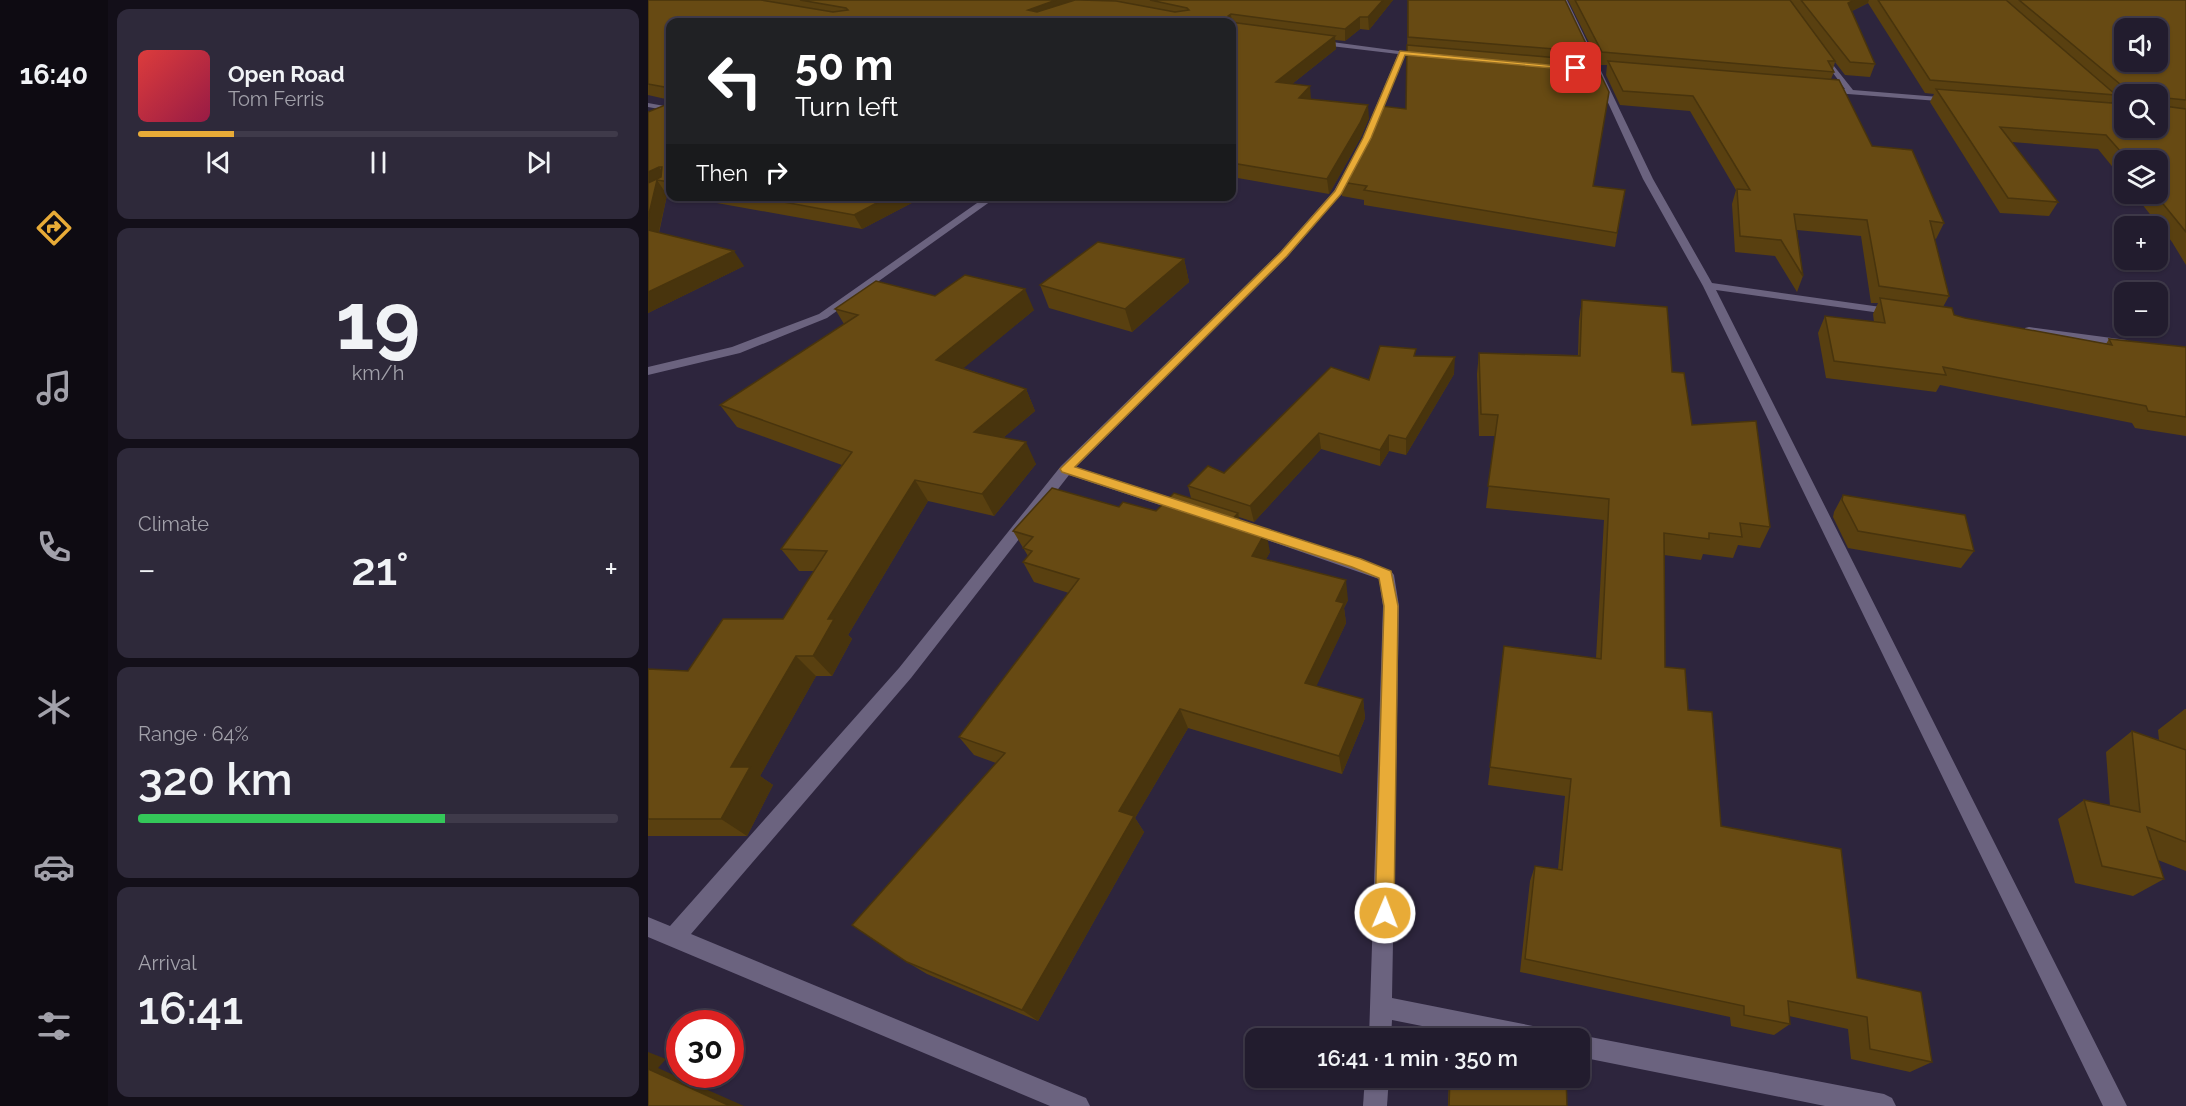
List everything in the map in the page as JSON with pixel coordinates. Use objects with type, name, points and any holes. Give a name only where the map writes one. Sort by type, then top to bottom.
[{"type":"street","points":[[1564,0],[1648,179],[1708,286],[2115,1106]]},
{"type":"street","points":[[1304,41],[1408,53],[1367,138]]},
{"type":"street","points":[[1817,46],[1851,92]]},
{"type":"street","points":[[1816,89],[1958,101]]},
{"type":"street","points":[[648,105],[666,108]]},
{"type":"street","points":[[675,936],[767,833],[852,730],[905,673],[1066,469],[1284,254],[1338,192],[1357,156]]},
{"type":"street","points":[[648,371],[736,350],[823,316],[987,201]]},
{"type":"street","points":[[1708,286],[1906,314]]},
{"type":"street","points":[[2011,328],[2139,346]]},
{"type":"street","points":[[1066,469],[1200,512]]},
{"type":"street","points":[[1234,523],[1386,575],[1391,606],[1381,1028]]},
{"type":"street","points":[[648,927],[675,936],[1078,1106]]},
{"type":"street","points":[[1383,1007],[1488,1028]]},
{"type":"street","points":[[1590,1048],[1884,1106]]},
{"type":"street","points":[[1375,1106],[1376,1088]]},
{"type":"building","points":[[648,0],[761,0],[833,12],[848,10],[800,0],[1056,0],[1028,10],[1037,12],[1080,0],[1116,1],[1175,12],[1189,10],[1150,0],[1383,0],[1368,17],[1360,17],[1345,29],[1231,14],[1229,18],[666,18],[666,87],[648,84]]},
{"type":"building","points":[[1408,0],[1565,0],[1590,52],[1408,37]]},
{"type":"building","points":[[1575,0],[1790,0],[1835,61],[1828,61],[1834,72],[1602,52]]},
{"type":"building","points":[[1801,0],[1854,0],[1848,3],[1875,64],[1850,62]]},
{"type":"building","points":[[1878,0],[2006,0],[2114,95],[1930,80]]},
{"type":"building","points":[[2019,0],[2186,0],[2186,100],[2168,98],[2168,84],[2120,84]]},
{"type":"building","points":[[1236,23],[1335,36],[1276,82],[1310,86],[1299,98],[1368,105],[1327,179],[1236,164]]},
{"type":"building","points":[[1407,45],[1594,61],[1609,92],[1593,186],[1625,190],[1617,233],[1364,190],[1367,186],[1341,182],[1381,106],[1406,109]]},
{"type":"building","points":[[1608,61],[1839,80],[1872,146],[1912,150],[1944,223],[1930,221],[1949,296],[1879,286],[1867,220],[1794,214],[1803,276],[1781,240],[1740,236],[1737,189],[1750,190],[1693,96],[1623,91]]},
{"type":"building","points":[[1936,89],[2114,103],[2114,138],[2168,138],[2168,107],[2186,109],[2186,232],[2163,204],[2168,204],[2168,150],[2119,150],[2106,135],[2000,127],[2058,202],[2008,198]]},
{"type":"building","points":[[666,105],[666,181],[657,180],[648,218],[648,183],[661,177],[662,167],[648,172],[648,112]]},
{"type":"building","points":[[778,201],[881,201],[854,215]]},
{"type":"building","points":[[648,230],[734,251],[648,292]]},
{"type":"building","points":[[1098,242],[1184,259],[1125,309],[1040,285]]},
{"type":"building","points":[[965,275],[1025,289],[936,360],[1026,389],[974,432],[1026,442],[982,494],[915,480],[828,619],[834,619],[813,656],[796,656],[731,767],[750,767],[721,819],[648,819],[648,669],[688,671],[723,619],[783,619],[827,551],[781,549],[852,452],[720,405],[858,315],[835,309],[876,281],[935,296]]},
{"type":"building","points":[[1880,298],[1952,308],[1954,315],[1965,318],[2112,345],[2109,339],[2186,347],[2186,417],[2148,411],[2146,406],[1943,367],[1946,375],[1834,361],[1825,316],[1885,323]]},
{"type":"building","points":[[1582,300],[1667,307],[1672,372],[1684,373],[1692,425],[1756,421],[1770,527],[1740,523],[1742,537],[1709,533],[1709,539],[1664,533],[1665,667],[1685,669],[1688,710],[1712,712],[1721,826],[1841,849],[1857,978],[1921,992],[1932,1062],[1870,1049],[1867,1017],[1788,1001],[1790,1024],[1744,1015],[1744,1006],[1525,959],[1535,866],[1562,870],[1571,779],[1490,767],[1504,646],[1601,659],[1609,499],[1488,486],[1498,415],[1481,414],[1479,353],[1580,356]]},
{"type":"building","points":[[1380,346],[1416,349],[1414,356],[1455,357],[1406,439],[1389,435],[1380,450],[1319,433],[1250,506],[1188,486],[1208,466],[1224,473],[1331,367],[1369,380]]},
{"type":"building","points":[[1052,488],[1119,507],[1123,502],[1156,511],[1174,493],[1238,513],[1229,523],[1266,531],[1252,556],[1346,580],[1336,601],[1344,603],[1305,683],[1363,699],[1339,756],[1180,709],[1119,811],[1134,816],[1022,1010],[907,962],[852,925],[1005,753],[959,737],[1079,579],[1023,562],[1032,551],[1023,548],[1033,537],[1013,531]]},
{"type":"building","points":[[1843,495],[1965,515],[1974,551],[1858,531],[1842,500]]},
{"type":"building","points":[[2132,731],[2186,750],[2186,842],[2147,827],[2164,879],[2102,866],[2084,800],[2140,812]]},
{"type":"building","points":[[648,1069],[666,1077],[666,1088],[690,1088],[730,1106],[648,1106]]},
{"type":"building","points":[[1450,1088],[1566,1088],[1567,1106],[1449,1106]]},
{"type":"route","points":[[1385,913],[1391,606],[1386,575],[1357,563],[1066,469],[1284,254],[1338,192],[1367,138],[1402,52],[1576,68]]}]
